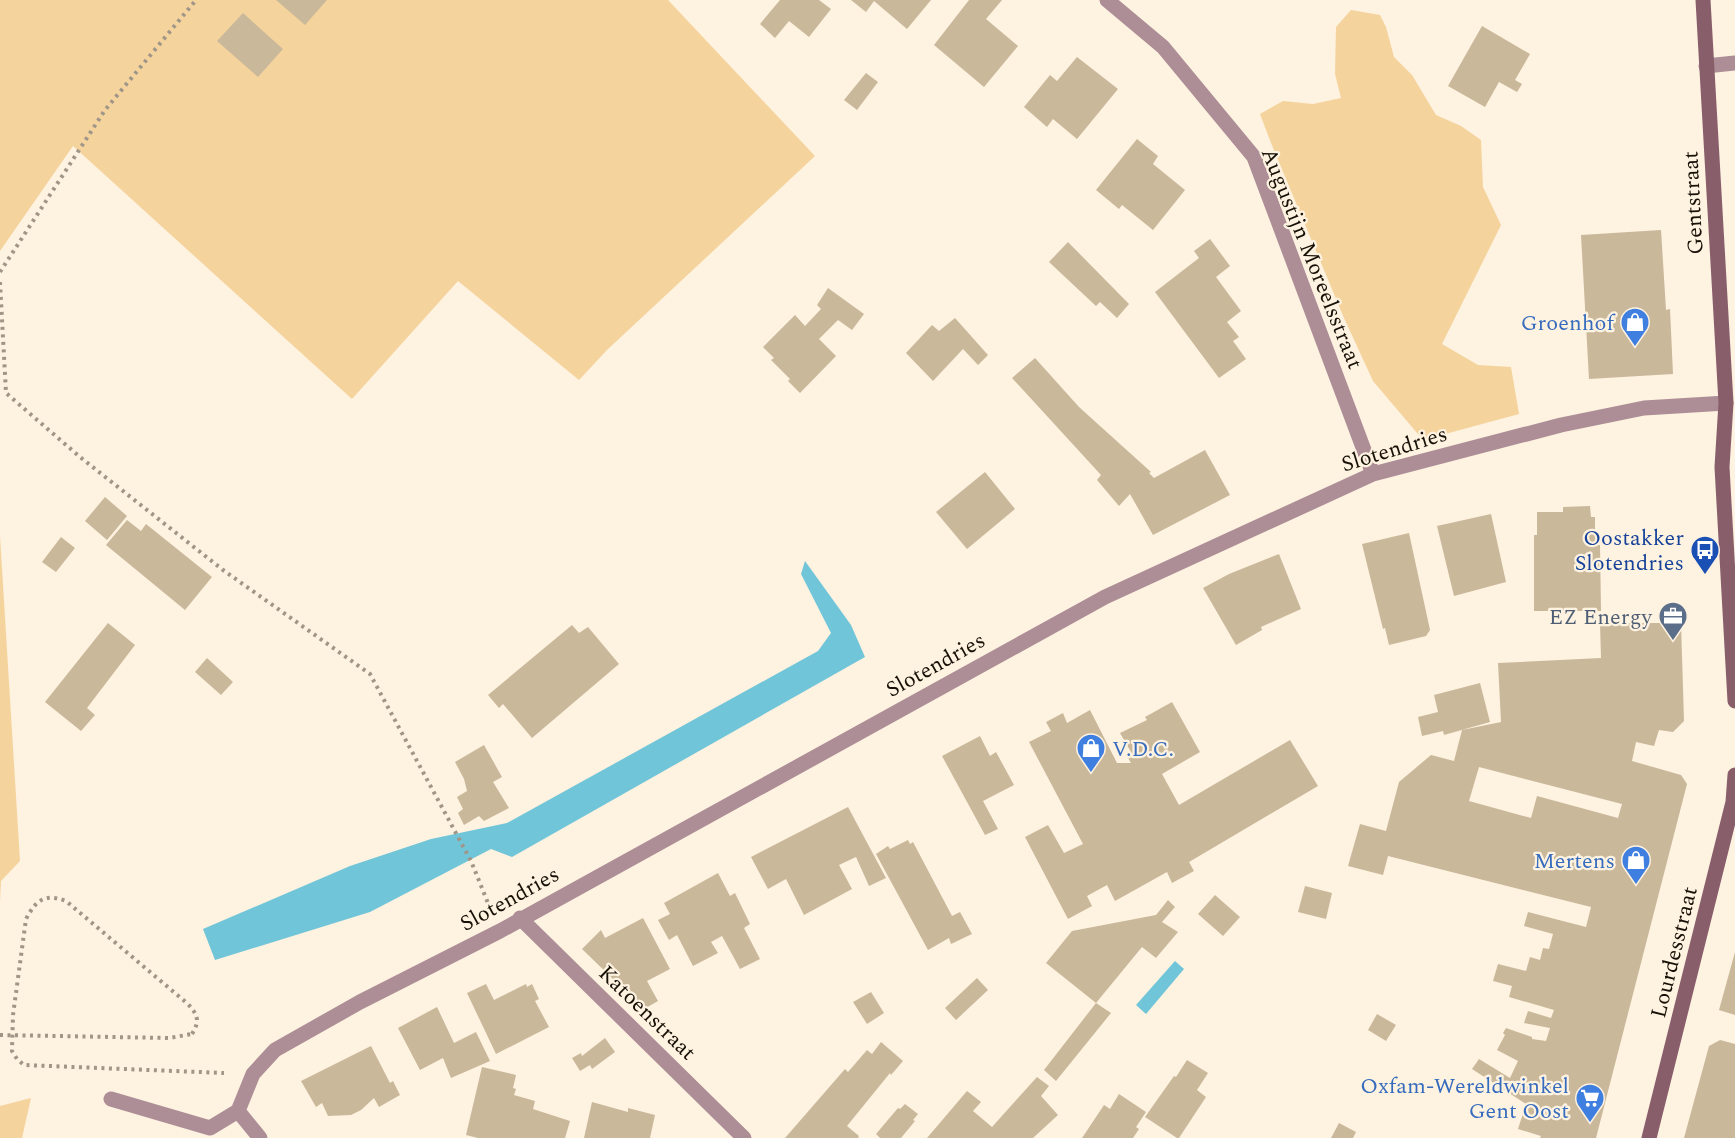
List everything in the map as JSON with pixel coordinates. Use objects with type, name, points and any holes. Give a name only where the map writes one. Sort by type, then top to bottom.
[{"type":"street","name":"Augustijn Moreelsstraat","points":[[1107,0],[1163,47],[1254,157],[1372,474]]},
{"type":"street","name":"Gentstraat","points":[[1703,0],[1731,403]]},
{"type":"street","points":[[1706,66],[1735,63]]},
{"type":"street","name":"Slotendries","points":[[238,1111],[253,1074],[274,1050],[360,1002],[500,931],[1105,597],[1372,474],[1561,425],[1644,408],[1731,403]]},
{"type":"street","points":[[1731,403],[1722,467],[1735,701]]},
{"type":"street","name":"Lourdesstraat","points":[[1649,1138],[1734,802],[1735,775]]},
{"type":"street","name":"Katoenstraat","points":[[520,918],[744,1138]]},
{"type":"street","points":[[111,1099],[210,1128],[238,1111],[260,1138]]},
{"type":"path","points":[[0,272],[105,110],[196,0]]},
{"type":"path","points":[[0,282],[6,393],[80,458],[214,563],[370,674],[471,861],[500,931]]},
{"type":"path","points":[[0,1035],[11,1035],[22,1035],[45,1036],[90,1036],[169,1038],[192,1034],[198,1023],[197,1014],[188,1004],[66,901],[56,897],[45,898],[33,904],[26,918],[13,1015],[12,1033],[12,1042],[12,1051],[17,1059],[24,1065],[253,1074]]},
{"type":"shaded area","points":[[0,0],[668,0],[815,156],[607,350],[579,380],[458,281],[352,399],[73,146],[0,251]]},
{"type":"shaded area","points":[[1351,10],[1380,15],[1386,27],[1394,57],[1412,75],[1436,115],[1461,126],[1481,140],[1483,187],[1501,225],[1442,344],[1478,365],[1511,367],[1519,414],[1423,440],[1373,381],[1344,318],[1271,143],[1260,114],[1283,101],[1313,104],[1341,98],[1335,74],[1336,27]]},
{"type":"shaded area","points":[[0,536],[20,861],[1,881],[0,902]]},
{"type":"shaded area","points":[[31,1098],[22,1138],[0,1138],[0,1106]]},
{"type":"water","points":[[805,561],[851,625],[865,657],[512,857],[491,849],[370,912],[215,960],[203,929],[350,866],[431,839],[507,823],[818,651],[831,633],[801,574]]},
{"type":"water","points":[[1175,961],[1184,969],[1146,1014],[1136,1005]]},
{"type":"building","points":[[276,0],[327,0],[305,25]]},
{"type":"building","points":[[780,0],[819,0],[831,9],[809,37],[789,21],[775,38],[760,24]]},
{"type":"building","points":[[851,0],[931,0],[907,29],[874,1],[866,12]]},
{"type":"building","points":[[969,0],[1002,0],[986,19],[1018,46],[984,87],[934,45]]},
{"type":"building","points":[[243,13],[283,49],[258,77],[217,41]]},
{"type":"building","points":[[1482,26],[1530,54],[1515,80],[1522,84],[1517,92],[1499,82],[1485,107],[1448,86]]},
{"type":"building","points":[[1077,57],[1118,89],[1077,139],[1053,119],[1047,127],[1024,107],[1050,75],[1057,81]]},
{"type":"building","points":[[866,73],[878,82],[857,110],[844,100]]},
{"type":"building","points":[[1137,139],[1158,156],[1153,164],[1185,190],[1153,230],[1122,205],[1119,209],[1096,190]]},
{"type":"building","points":[[1661,230],[1666,310],[1670,309],[1673,374],[1589,379],[1581,235]]},
{"type":"building","points":[[1210,239],[1230,266],[1216,277],[1241,311],[1227,322],[1239,337],[1233,341],[1246,359],[1219,378],[1155,292],[1199,258],[1194,251]]},
{"type":"building","points":[[1068,242],[1129,304],[1117,318],[1100,302],[1096,306],[1049,262]]},
{"type":"building","points":[[828,288],[864,314],[852,330],[838,320],[819,339],[836,356],[800,393],[771,360],[774,358],[763,347],[795,315],[805,326],[821,309],[817,305]]},
{"type":"building","points":[[955,318],[988,355],[978,365],[963,349],[933,381],[906,353],[932,325],[939,331]]},
{"type":"building","points":[[1035,358],[1079,407],[1151,472],[1149,473],[1154,478],[1205,450],[1230,495],[1153,535],[1130,494],[1119,506],[1097,480],[1101,475],[1012,378]]},
{"type":"building","points":[[985,472],[1015,509],[967,549],[936,512]]},
{"type":"building","points":[[105,497],[127,516],[107,540],[85,521]]},
{"type":"building","points":[[1590,506],[1591,517],[1595,517],[1595,545],[1600,545],[1601,611],[1534,611],[1534,535],[1537,535],[1537,512],[1563,512],[1563,507]]},
{"type":"building","points":[[1491,514],[1506,582],[1454,596],[1437,526]]},
{"type":"building","points":[[127,520],[141,531],[146,524],[212,577],[185,610],[106,545]]},
{"type":"building","points":[[1409,533],[1430,630],[1426,636],[1389,645],[1362,544]]},
{"type":"building","points":[[61,537],[75,548],[56,572],[42,562]]},
{"type":"building","points":[[1279,554],[1301,609],[1261,627],[1262,630],[1236,645],[1203,588],[1229,574]]},
{"type":"building","points":[[108,623],[135,645],[87,708],[95,715],[81,731],[45,702]]},
{"type":"building","points":[[1600,623],[1681,623],[1684,721],[1673,732],[1659,730],[1654,746],[1636,742],[1632,761],[1681,775],[1687,784],[1596,1138],[1540,1138],[1541,1136],[1518,1129],[1526,1104],[1472,1069],[1479,1059],[1510,1078],[1518,1061],[1497,1050],[1506,1028],[1532,1037],[1532,1039],[1546,1041],[1550,1028],[1524,1023],[1528,1011],[1551,1018],[1554,1010],[1509,997],[1512,986],[1493,981],[1498,964],[1526,971],[1530,957],[1540,960],[1543,948],[1549,949],[1553,934],[1524,926],[1528,912],[1586,927],[1591,907],[1388,856],[1383,875],[1348,866],[1360,824],[1386,831],[1399,782],[1431,755],[1454,761],[1462,730],[1501,722],[1498,663],[1601,658]],"holes":[[[1479,767],[1622,804],[1618,818],[1537,796],[1531,818],[1469,801]]]},
{"type":"building","points":[[572,625],[579,633],[588,627],[619,664],[532,738],[503,704],[499,708],[488,695]]},
{"type":"building","points":[[207,658],[233,682],[221,695],[195,672]]},
{"type":"building","points":[[1480,683],[1490,722],[1444,735],[1443,731],[1422,736],[1418,717],[1438,712],[1434,695]]},
{"type":"building","points":[[1172,702],[1200,752],[1162,774],[1179,805],[1290,740],[1318,786],[1189,862],[1194,871],[1172,883],[1167,872],[1115,901],[1107,885],[1087,896],[1092,906],[1068,919],[1025,837],[1048,825],[1064,853],[1083,844],[1029,742],[1051,731],[1046,722],[1063,713],[1067,723],[1090,710],[1117,763],[1131,763],[1126,754],[1131,752],[1120,733],[1147,720],[1145,717]]},
{"type":"building","points":[[980,736],[990,756],[996,752],[1014,785],[983,801],[998,829],[985,835],[942,756]]},
{"type":"building","points":[[484,745],[502,777],[493,782],[509,808],[484,821],[479,816],[464,825],[458,813],[463,809],[457,797],[467,791],[464,779],[455,762]]},
{"type":"building","points":[[848,807],[886,878],[869,886],[856,857],[839,865],[852,889],[804,915],[786,879],[768,889],[751,857]]},
{"type":"building","points":[[908,840],[910,844],[913,842],[952,916],[960,912],[972,934],[951,944],[949,938],[928,950],[876,854],[888,846],[890,849]]},
{"type":"building","points":[[718,873],[730,896],[735,893],[750,924],[744,928],[760,959],[740,969],[722,936],[711,942],[718,953],[693,966],[677,935],[669,940],[658,920],[670,914],[664,903]]},
{"type":"building","points":[[1305,886],[1332,893],[1326,919],[1298,912]]},
{"type":"building","points":[[1215,895],[1240,917],[1223,936],[1198,914]]},
{"type":"building","points":[[1168,900],[1175,907],[1162,922],[1178,932],[1156,958],[1142,947],[1096,1003],[1046,963],[1072,931],[1156,915]]},
{"type":"building","points":[[643,918],[670,969],[647,981],[658,1001],[644,1009],[582,949],[601,930],[605,938]]},
{"type":"building","points":[[1735,952],[1735,1015],[1719,1010]]},
{"type":"building","points":[[977,978],[988,990],[956,1020],[945,1008]]},
{"type":"building","points":[[486,984],[494,1000],[526,984],[527,987],[532,984],[539,999],[535,1001],[549,1027],[496,1054],[467,993]]},
{"type":"building","points":[[871,992],[884,1013],[867,1024],[853,1002]]},
{"type":"building","points":[[1096,1003],[1111,1013],[1056,1081],[1044,1070]]},
{"type":"building","points":[[437,1007],[454,1043],[476,1032],[490,1061],[451,1078],[443,1058],[420,1070],[398,1028]]},
{"type":"building","points":[[1377,1014],[1396,1025],[1386,1041],[1368,1030]]},
{"type":"building","points":[[605,1038],[615,1052],[592,1069],[590,1065],[580,1071],[572,1058],[581,1053],[582,1056]]},
{"type":"building","points":[[1720,1040],[1735,1044],[1735,1138],[1684,1138],[1709,1046]]},
{"type":"building","points":[[881,1042],[903,1061],[891,1075],[890,1073],[847,1126],[859,1136],[858,1138],[785,1138],[845,1069],[848,1072],[867,1050],[872,1054]]},
{"type":"building","points":[[371,1046],[390,1083],[393,1081],[400,1095],[379,1107],[374,1098],[361,1110],[351,1115],[328,1116],[322,1103],[316,1107],[301,1081]]},
{"type":"building","points":[[1187,1060],[1208,1073],[1197,1090],[1206,1097],[1177,1138],[1145,1117]]},
{"type":"building","points":[[482,1067],[516,1075],[514,1095],[535,1101],[533,1109],[570,1121],[565,1138],[478,1138],[466,1135]]},
{"type":"building","points":[[1037,1077],[1049,1086],[1041,1096],[1058,1115],[1033,1138],[927,1138],[967,1091],[981,1102],[973,1111],[992,1127]]},
{"type":"building","points":[[1119,1094],[1146,1112],[1136,1127],[1139,1129],[1133,1138],[1082,1138],[1104,1105],[1110,1109]]},
{"type":"building","points":[[592,1102],[628,1112],[628,1108],[655,1115],[650,1138],[584,1138]]},
{"type":"building","points":[[905,1104],[918,1114],[913,1120],[915,1121],[901,1138],[880,1138],[876,1134],[898,1108],[900,1109]]},
{"type":"building","points":[[1339,1123],[1356,1132],[1353,1138],[1331,1138]]},
{"type":"place","name":"Groenhof","points":[[1635,348]]},
{"type":"place","name":"Oostakker Slotendries","points":[[1705,576]]},
{"type":"place","name":"EZ Energy","points":[[1673,642]]},
{"type":"place","name":"V.D.C.","points":[[1091,774]]},
{"type":"place","name":"Mertens","points":[[1636,886]]},
{"type":"place","name":"Oxfam-Wereldwinkel Gent Oost","points":[[1590,1124]]}]
